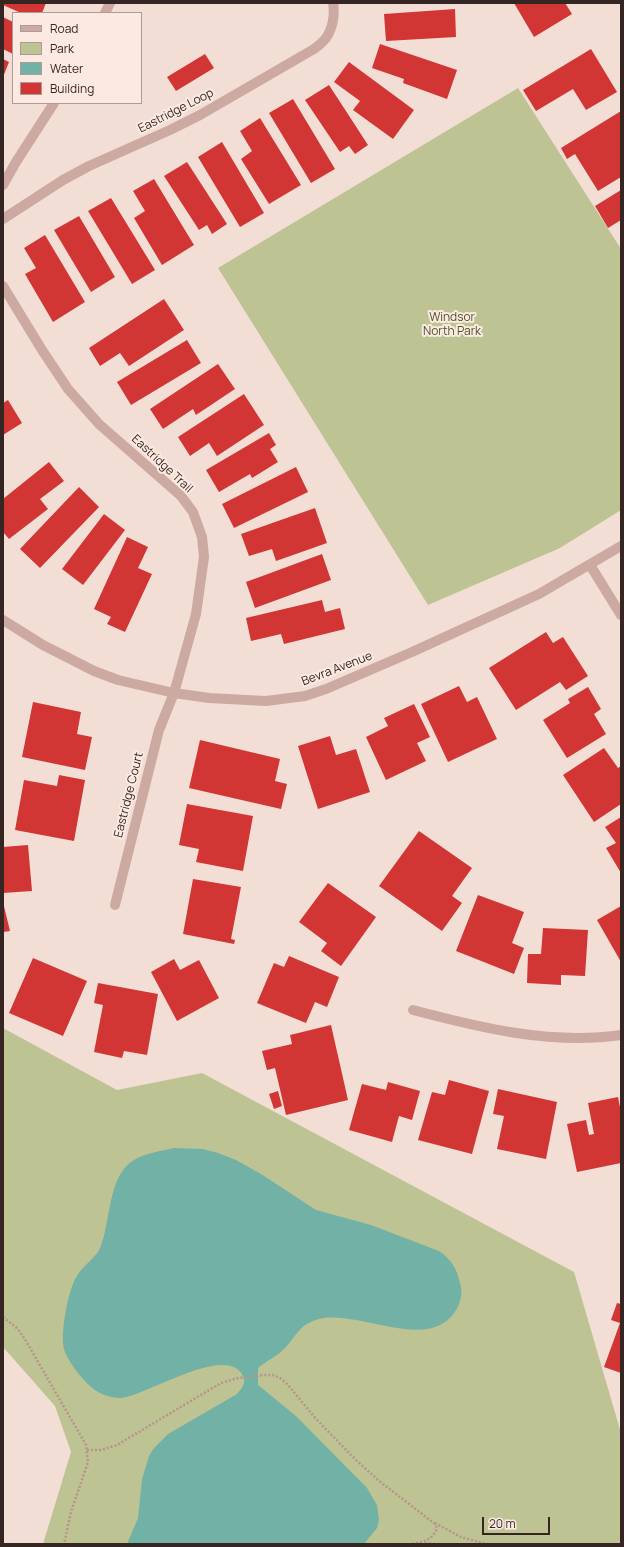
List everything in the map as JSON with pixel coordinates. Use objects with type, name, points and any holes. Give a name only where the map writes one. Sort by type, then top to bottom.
[{"type":"street","points":[[106,12],[110,3]]},
{"type":"street","name":"Eastridge Loop","points":[[3,219],[63,180],[89,166],[200,115],[314,50],[326,38],[332,22],[334,10],[333,3]]},
{"type":"street","points":[[3,185],[53,104]]},
{"type":"street","name":"Eastridge Trail","points":[[3,286],[68,389],[99,424],[181,496],[193,512],[202,536],[204,557],[196,614],[174,694]]},
{"type":"street","name":"Bevra Avenue","points":[[3,620],[43,645],[94,671],[118,680],[174,694],[209,698],[266,701],[305,696],[326,689],[419,649],[539,594],[621,546]]},
{"type":"street","points":[[590,565],[621,615]]},
{"type":"street","name":"Eastridge Court","points":[[115,905],[159,730],[174,694]]},
{"type":"street","points":[[413,1010],[475,1026],[526,1035],[578,1038],[621,1035]]},
{"type":"path","points":[[3,1317],[18,1329],[26,1341],[86,1446],[88,1462],[71,1512],[64,1544]]},
{"type":"path","points":[[87,1450],[100,1450],[117,1445],[221,1383],[238,1378],[273,1375],[288,1384],[317,1420],[378,1480],[432,1521],[461,1537],[486,1544]]},
{"type":"path","points":[[411,1544],[426,1541],[435,1534],[437,1528],[432,1521]]},
{"type":"path","points":[[420,1542],[436,1544]]},
{"type":"green space","name":"Windsor North Park","points":[[518,88],[621,249],[621,510],[560,548],[428,605],[218,268]]},
{"type":"green space","points":[[3,1028],[117,1090],[202,1073],[574,1272],[621,1433],[621,1544],[43,1544],[71,1452],[55,1406],[3,1347]]},
{"type":"water","points":[[174,1148],[203,1149],[236,1160],[261,1174],[316,1210],[371,1225],[439,1251],[447,1257],[455,1269],[461,1286],[461,1297],[456,1310],[444,1323],[429,1329],[412,1330],[353,1320],[335,1318],[319,1319],[302,1328],[283,1350],[258,1368],[258,1385],[296,1416],[367,1488],[377,1505],[379,1520],[377,1528],[364,1544],[127,1544],[138,1518],[142,1479],[149,1456],[154,1448],[168,1434],[237,1394],[244,1384],[243,1376],[234,1367],[221,1365],[204,1368],[185,1374],[132,1395],[120,1398],[112,1397],[96,1391],[86,1383],[71,1363],[64,1349],[64,1323],[71,1291],[74,1282],[82,1269],[100,1248],[104,1238],[114,1188],[119,1177],[125,1167],[134,1160],[149,1154]]},
{"type":"building","points":[[3,3],[46,3],[42,12],[19,12],[3,5]]},
{"type":"building","points":[[514,3],[565,3],[572,14],[534,37]]},
{"type":"building","points":[[455,9],[456,37],[386,41],[384,14]]},
{"type":"building","points":[[3,17],[12,22],[12,54],[3,49]]},
{"type":"building","points":[[380,44],[457,70],[447,99],[403,83],[404,79],[372,68]]},
{"type":"building","points":[[591,49],[617,92],[586,110],[573,89],[536,111],[523,90]]},
{"type":"building","points":[[205,54],[214,68],[176,91],[167,77]]},
{"type":"building","points":[[3,59],[9,62],[3,77]]},
{"type":"building","points":[[349,62],[414,110],[393,139],[353,110],[360,101],[334,82]]},
{"type":"building","points":[[329,85],[368,145],[355,154],[349,146],[340,152],[305,100]]},
{"type":"building","points":[[293,99],[335,169],[311,183],[269,113]]},
{"type":"building","points":[[621,111],[621,177],[598,191],[575,154],[567,159],[561,148]]},
{"type":"building","points":[[260,118],[301,185],[269,204],[241,159],[252,151],[240,131]]},
{"type":"building","points":[[222,142],[264,213],[240,227],[198,157]]},
{"type":"building","points":[[187,162],[227,224],[212,234],[207,225],[199,230],[164,176]]},
{"type":"building","points":[[154,179],[194,245],[162,265],[134,218],[145,211],[133,191]]},
{"type":"building","points":[[621,190],[621,220],[608,228],[595,206]]},
{"type":"building","points":[[111,198],[155,270],[132,284],[88,211]]},
{"type":"building","points":[[79,216],[115,277],[91,292],[54,230]]},
{"type":"building","points":[[45,235],[85,302],[53,322],[25,274],[36,268],[24,248]]},
{"type":"building","points":[[164,299],[184,330],[129,366],[120,353],[100,366],[89,348]]},
{"type":"building","points":[[187,340],[201,363],[131,405],[117,382]]},
{"type":"building","points":[[218,364],[235,389],[196,415],[193,409],[163,429],[150,409]]},
{"type":"building","points":[[244,394],[264,425],[217,456],[209,443],[190,456],[178,437]]},
{"type":"building","points":[[8,400],[22,423],[3,435],[3,403]]},
{"type":"building","points":[[269,433],[276,445],[270,449],[278,462],[252,478],[250,474],[219,492],[206,470]]},
{"type":"building","points":[[49,462],[64,481],[40,499],[48,509],[9,539],[3,532],[3,499]]},
{"type":"building","points":[[296,467],[308,492],[234,528],[222,504]]},
{"type":"building","points":[[79,487],[99,507],[40,568],[20,549]]},
{"type":"building","points":[[315,508],[327,543],[276,561],[272,549],[249,556],[241,534]]},
{"type":"building","points":[[104,514],[125,530],[83,585],[62,569]]},
{"type":"building","points":[[127,537],[148,547],[138,568],[152,574],[125,632],[107,624],[111,617],[94,609]]},
{"type":"building","points":[[322,554],[331,580],[255,608],[246,582]]},
{"type":"building","points":[[322,600],[325,612],[340,608],[345,629],[284,644],[281,634],[251,641],[246,618]]},
{"type":"building","points":[[546,632],[553,643],[563,637],[588,676],[566,690],[560,682],[516,710],[489,668]]},
{"type":"building","points":[[459,686],[467,702],[477,697],[497,739],[448,762],[421,704]]},
{"type":"building","points":[[588,687],[601,709],[594,714],[606,734],[567,758],[543,720],[570,703],[568,699]]},
{"type":"building","points":[[33,702],[81,712],[77,734],[92,737],[85,770],[22,757]]},
{"type":"building","points":[[414,704],[430,737],[417,743],[426,761],[386,780],[366,737],[388,726],[384,718]]},
{"type":"building","points":[[330,736],[336,755],[356,749],[370,792],[318,809],[298,746]]},
{"type":"building","points":[[200,740],[280,759],[275,781],[287,784],[281,809],[189,788]]},
{"type":"building","points":[[604,748],[618,768],[621,766],[621,804],[594,822],[563,775]]},
{"type":"building","points":[[59,775],[85,780],[74,841],[15,830],[24,780],[57,786]]},
{"type":"building","points":[[187,804],[253,816],[243,871],[196,862],[199,849],[179,845]]},
{"type":"building","points":[[621,817],[621,873],[606,848],[616,843],[605,827]]},
{"type":"building","points":[[419,831],[472,868],[452,896],[462,903],[442,931],[379,886]]},
{"type":"building","points":[[28,845],[32,891],[3,893],[3,847]]},
{"type":"building","points":[[193,879],[241,887],[231,939],[235,940],[234,944],[183,934]]},
{"type":"building","points":[[328,883],[376,917],[341,966],[321,951],[327,943],[299,922]]},
{"type":"building","points":[[478,895],[524,912],[512,943],[524,948],[514,974],[456,951]]},
{"type":"building","points":[[3,902],[10,931],[3,932]]},
{"type":"building","points":[[621,906],[621,962],[597,920]]},
{"type":"building","points":[[543,928],[588,930],[585,976],[561,975],[561,985],[527,983],[528,954],[541,954]]},
{"type":"building","points":[[289,956],[339,977],[327,1007],[315,1002],[306,1023],[257,1003],[274,963],[284,967]]},
{"type":"building","points":[[33,958],[87,981],[63,1036],[9,1013]]},
{"type":"building","points":[[174,959],[180,970],[199,960],[219,998],[177,1021],[151,972]]},
{"type":"building","points":[[98,983],[158,994],[147,1055],[124,1051],[122,1058],[94,1052],[103,1005],[94,1003]]},
{"type":"building","points":[[331,1025],[348,1100],[286,1115],[275,1068],[267,1070],[262,1051],[292,1044],[290,1035]]},
{"type":"building","points":[[449,1080],[489,1091],[472,1154],[418,1140],[432,1092],[445,1095]]},
{"type":"building","points":[[388,1082],[420,1091],[412,1120],[399,1116],[392,1142],[349,1130],[362,1084],[386,1090]]},
{"type":"building","points":[[498,1089],[557,1102],[546,1159],[497,1149],[504,1116],[493,1114]]},
{"type":"building","points":[[278,1091],[282,1106],[274,1109],[269,1094]]},
{"type":"building","points":[[618,1097],[621,1112],[621,1163],[577,1172],[567,1124],[586,1120],[589,1135],[594,1134],[588,1103]]},
{"type":"building","points":[[617,1303],[621,1304],[621,1373],[604,1367],[620,1323],[611,1320]]}]
